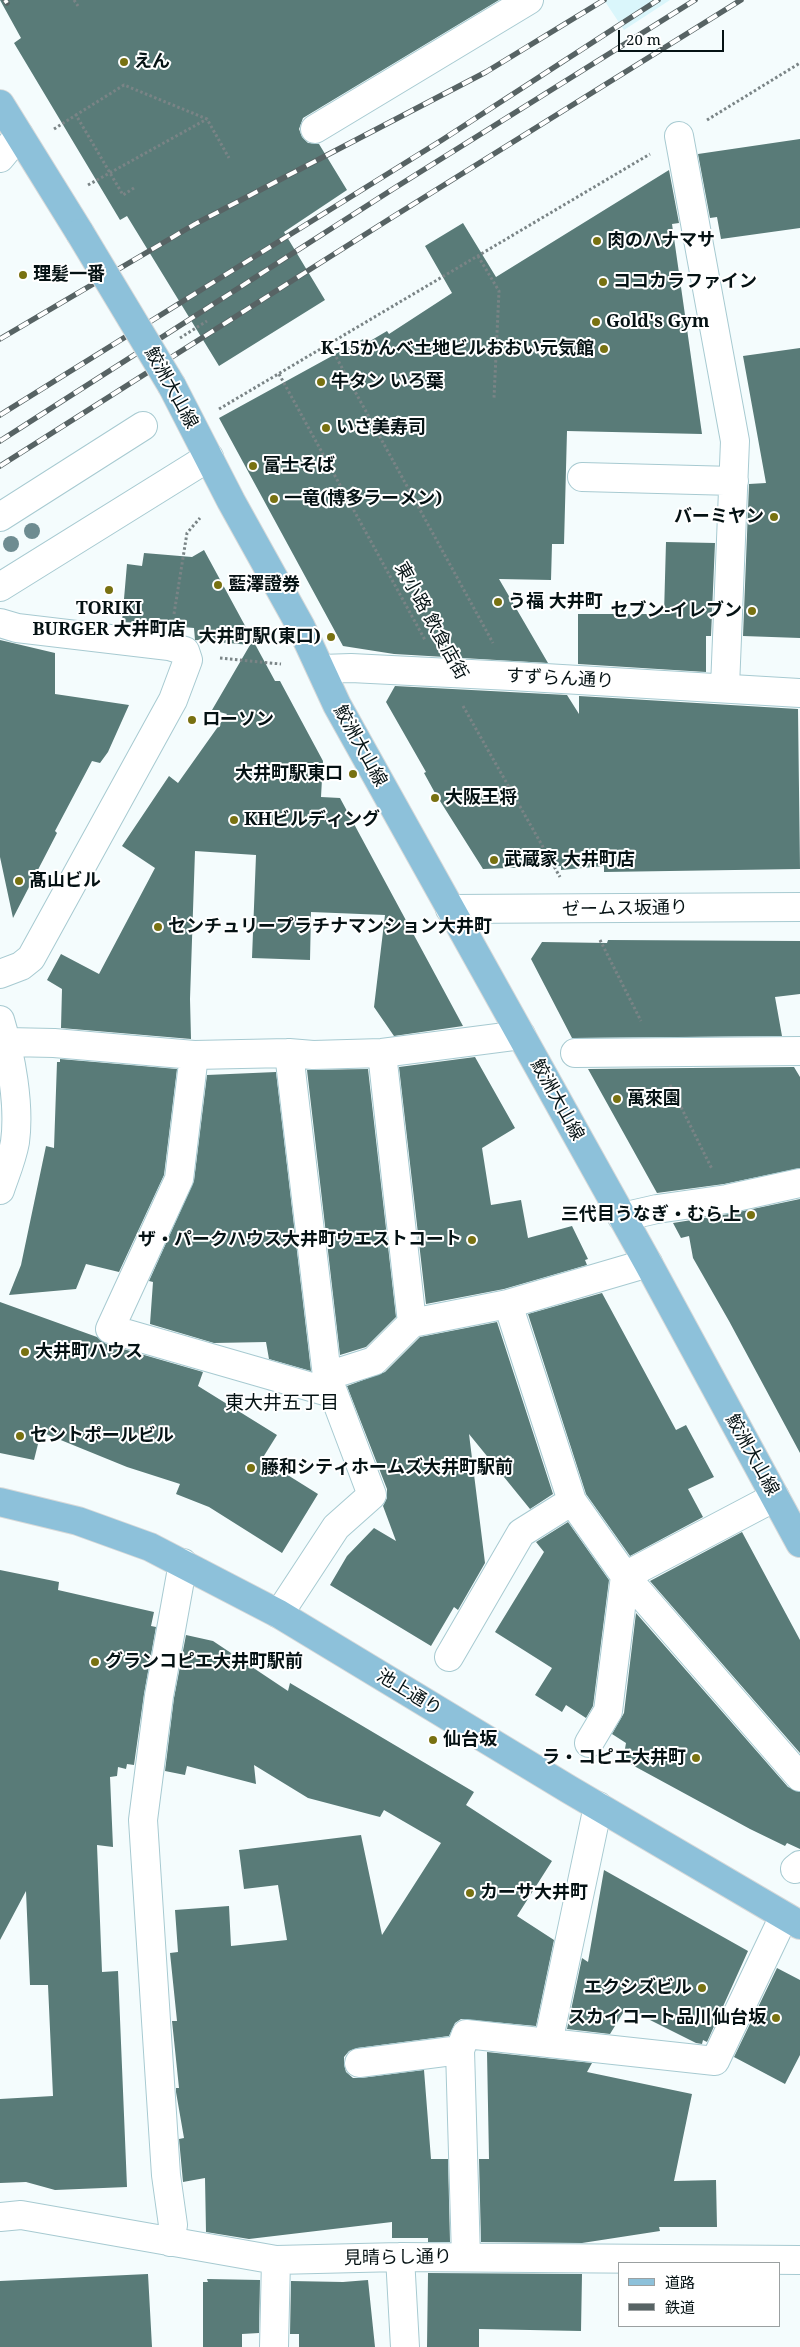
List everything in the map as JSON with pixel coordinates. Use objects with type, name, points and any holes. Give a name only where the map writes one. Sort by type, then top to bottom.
[{"type":"main road","name":"鮫洲大山線","points":[[0,104],[10,138],[80,233],[172,386],[301,627],[337,705],[648,1263],[800,1543]]},
{"type":"main road","name":"池上通り","points":[[0,1502],[78,1520],[150,1547],[183,1563],[279,1614],[792,1920]]},
{"type":"street","points":[[315,129],[529,0]]},
{"type":"street","points":[[680,136],[735,441],[725,687]]},
{"type":"street","points":[[0,158],[10,138]]},
{"type":"street","points":[[0,517],[143,426]]},
{"type":"street","points":[[0,587],[209,457]]},
{"type":"street","points":[[582,477],[734,481]]},
{"type":"street","points":[[0,623],[17,628],[178,650],[188,660],[173,700],[31,958],[21,966],[0,974]]},
{"type":"street","name":"すずらん通り","points":[[321,669],[351,668],[511,676],[725,687],[800,693]]},
{"type":"street","name":"ゼームス坂通り","points":[[450,909],[800,907]]},
{"type":"street","points":[[0,1190],[12,1154],[16,1131],[13,1082],[3,1031],[54,1043],[194,1054],[289,1053],[313,1055],[382,1053],[521,1035]]},
{"type":"street","points":[[575,1053],[800,1051]]},
{"type":"street","points":[[279,1614],[336,1527],[372,1495],[329,1385],[289,1053]]},
{"type":"street","points":[[382,1053],[412,1323]]},
{"type":"street","points":[[194,1054],[179,1179],[110,1329],[329,1385],[374,1360],[412,1323],[508,1304],[648,1263]]},
{"type":"street","points":[[622,1217],[657,1209],[727,1199],[800,1183]]},
{"type":"street","points":[[508,1304],[572,1501],[625,1576],[800,1777]]},
{"type":"street","points":[[625,1576],[775,1497]]},
{"type":"street","points":[[449,1657],[521,1533],[572,1501]]},
{"type":"street","points":[[170,2242],[173,2225],[164,2155],[143,1820],[159,1696],[183,1563]]},
{"type":"street","points":[[589,1743],[608,1711],[625,1576]]},
{"type":"street","points":[[548,2043],[598,1806]]},
{"type":"street","points":[[466,2257],[460,2050],[466,2034],[715,2061],[792,1920]]},
{"type":"street","points":[[359,2063],[460,2050]]},
{"type":"street","name":"見晴らし通り","points":[[0,2217],[21,2215],[276,2260],[400,2257],[800,2260]]},
{"type":"street","points":[[400,2257],[405,2347]]},
{"type":"street","points":[[274,2347],[276,2260]]},
{"type":"path","points":[[74,0],[78,6]]},
{"type":"path","points":[[214,412],[800,63]]},
{"type":"path","points":[[54,129],[124,85],[207,119],[230,158]]},
{"type":"path","points":[[76,115],[123,195],[134,188]]},
{"type":"path","points":[[86,186],[207,119]]},
{"type":"path","points":[[478,256],[499,291],[494,398]]},
{"type":"path","points":[[178,339],[207,322]]},
{"type":"path","points":[[329,344],[511,676]]},
{"type":"path","name":"東小路 飲食店街","points":[[278,374],[444,673],[562,879]]},
{"type":"path","points":[[200,518],[187,533],[178,650],[281,664]]},
{"type":"shaded area","points":[[604,0],[670,0],[624,30]]},
{"type":"building","points":[[0,0],[499,0],[303,118],[299,129],[302,137],[308,143],[319,144],[347,190],[284,232],[325,300],[219,366],[127,216],[120,220],[14,43],[21,38]]},
{"type":"building","points":[[800,139],[800,228],[721,239],[717,217],[710,218],[698,154]]},
{"type":"building","points":[[669,170],[679,223],[672,224],[702,434],[567,431],[564,544],[552,544],[551,580],[499,579],[548,663],[394,654],[343,646],[219,418],[363,339],[365,344],[387,331],[389,334],[452,293],[425,246],[463,223],[496,277]]},
{"type":"building","points":[[800,348],[800,638],[743,636],[749,484],[766,483],[743,356]]},
{"type":"building","points":[[666,542],[715,543],[711,636],[706,636],[706,672],[578,664],[578,614],[664,614]]},
{"type":"building","points":[[204,550],[275,681],[280,681],[323,761],[321,797],[340,798],[463,1026],[394,1036],[374,1007],[385,915],[311,912],[310,960],[252,958],[256,855],[195,851],[190,999],[191,1039],[61,1028],[62,989],[47,980],[61,954],[99,974],[155,868],[122,846],[169,776],[178,783],[227,714],[212,710],[250,645],[195,640],[194,628],[122,622],[127,564],[142,566],[144,553],[192,557]]},
{"type":"building","points":[[0,640],[55,653],[55,694],[129,705],[108,752],[100,763],[92,761],[55,831],[57,833],[13,918],[0,857]]},
{"type":"building","points":[[395,686],[567,695],[579,714],[579,696],[798,709],[800,869],[604,872],[604,866],[561,870],[561,866],[483,869],[435,793],[424,773],[426,772],[386,702]]},
{"type":"building","points":[[608,940],[800,941],[800,994],[775,997],[782,1036],[572,1038],[531,959],[542,942],[607,943]]},
{"type":"building","points":[[475,1057],[515,1128],[482,1148],[491,1205],[521,1200],[528,1238],[572,1226],[588,1259],[585,1260],[587,1265],[504,1289],[426,1304],[399,1067]]},
{"type":"building","points":[[60,1059],[177,1069],[164,1175],[119,1272],[86,1264],[76,1289],[9,1295],[21,1265],[46,1146],[54,1148],[57,1062],[60,1062]]},
{"type":"building","points":[[794,1067],[800,1077],[800,1168],[724,1184],[657,1193],[588,1069]]},
{"type":"building","points":[[368,1069],[396,1317],[366,1347],[340,1355],[307,1070]]},
{"type":"building","points":[[276,1072],[311,1371],[269,1359],[266,1342],[214,1343],[150,1324],[153,1282],[149,1281],[194,1181],[207,1075]]},
{"type":"building","points":[[800,1199],[800,1453],[693,1258],[689,1236],[681,1238],[673,1223],[729,1214]]},
{"type":"building","points":[[602,1293],[676,1430],[686,1425],[714,1477],[688,1489],[703,1517],[630,1556],[586,1494],[528,1314]]},
{"type":"building","points":[[0,1302],[97,1337],[106,1344],[203,1372],[198,1386],[277,1435],[262,1459],[318,1494],[282,1553],[209,1507],[176,1494],[180,1484],[127,1467],[41,1432],[34,1460],[0,1453]]},
{"type":"building","points":[[497,1322],[553,1494],[530,1509],[469,1434],[485,1563],[458,1610],[454,1607],[431,1646],[330,1585],[347,1556],[374,1528],[396,1541],[383,1506],[387,1498],[387,1489],[347,1386],[385,1372],[420,1337]]},
{"type":"building","points":[[568,1522],[609,1580],[593,1706],[586,1718],[566,1705],[562,1712],[535,1695],[552,1668],[495,1632],[544,1552],[536,1542]]},
{"type":"building","points":[[742,1532],[800,1640],[800,1753],[650,1581]]},
{"type":"building","points":[[0,1570],[59,1582],[58,1590],[154,1612],[151,1626],[156,1627],[134,1765],[127,1764],[126,1769],[118,1767],[117,1776],[110,1777],[113,1847],[97,1845],[102,1972],[118,1971],[127,2187],[55,2190],[26,2182],[0,2183],[0,2099],[53,2096],[48,1985],[30,1985],[26,1891],[0,1940]]},
{"type":"building","points":[[636,1613],[788,1787],[800,1792],[800,1849],[787,1843],[785,1846],[750,1829],[623,1760],[626,1743],[612,1734],[624,1713]]},
{"type":"building","points":[[186,1635],[213,1641],[288,1691],[290,1683],[474,1792],[466,1805],[552,1861],[517,1916],[554,1940],[536,2026],[461,2019],[455,2023],[449,2036],[357,2048],[349,2051],[344,2057],[346,2072],[353,2078],[424,2070],[431,2159],[448,2159],[450,2242],[428,2242],[428,2238],[392,2238],[392,2222],[249,2239],[206,2232],[205,2178],[183,2182],[179,2139],[184,2138],[176,2092],[176,2088],[179,2088],[172,2021],[177,2021],[170,1953],[178,1952],[175,1910],[229,1906],[231,1946],[287,1940],[278,1885],[244,1889],[239,1850],[361,1835],[382,1935],[441,1843],[384,1810],[380,1817],[308,1798],[254,1765],[256,1784],[187,1766],[185,1775],[165,1771],[174,1698]]},
{"type":"building","points":[[604,1870],[748,1951],[707,2042],[703,2040],[702,2044],[696,2043],[626,2008],[610,2034],[567,2029],[582,1958],[588,1962]]},
{"type":"building","name":"スカイコート品川仙台坂","points":[[777,1968],[800,1980],[800,2055],[785,2084],[734,2057]]},
{"type":"building","points":[[487,2052],[592,2063],[587,2072],[692,2094],[674,2181],[716,2180],[717,2227],[659,2227],[660,2231],[582,2243],[481,2242],[479,2159],[489,2159]]},
{"type":"building","points":[[428,2273],[582,2274],[581,2331],[479,2329],[479,2347],[427,2347]]},
{"type":"building","points":[[148,2274],[152,2347],[0,2347],[0,2281]]},
{"type":"building","points":[[207,2279],[260,2280],[259,2333],[242,2334],[242,2347],[203,2347],[203,2282],[208,2282]]},
{"type":"building","points":[[368,2280],[375,2347],[299,2347],[299,2334],[290,2334],[291,2281],[343,2282]]},
{"type":"railway","points":[[0,339],[195,224],[486,72],[604,0]]},
{"type":"railway","points":[[0,415],[442,140],[658,0]]},
{"type":"railway","points":[[0,441],[393,189],[695,0]]},
{"type":"railway","points":[[0,466],[391,218],[741,0]]},
{"type":"place","name":"えん","points":[[124,62]]},
{"type":"place","name":"肉のハナマサ","points":[[597,241]]},
{"type":"place","name":"理髪一番","points":[[23,275]]},
{"type":"place","name":"ココカラファイン","points":[[603,282]]},
{"type":"place","name":"Gold's Gym","points":[[596,322]]},
{"type":"place","name":"K-15かんべ土地ビルおおい元気館","points":[[604,349]]},
{"type":"place","name":"牛タン いろ葉","points":[[321,382]]},
{"type":"place","name":"いさ美寿司","points":[[326,428]]},
{"type":"place","name":"富士そば","points":[[253,466]]},
{"type":"place","name":"一竜(博多ラーメン)","points":[[274,499]]},
{"type":"place","name":"バーミヤン","points":[[774,517]]},
{"type":"place","name":"藍澤證券","points":[[218,585]]},
{"type":"place","name":"TORIKI BURGER 大井町店","points":[[109,590]]},
{"type":"place","name":"う福 大井町","points":[[498,602]]},
{"type":"place","name":"セブン-イレブン","points":[[752,611]]},
{"type":"place","name":"大井町駅(東口)","points":[[331,637]]},
{"type":"place","name":"ローソン","points":[[192,720]]},
{"type":"place","name":"大井町駅東口","points":[[353,774]]},
{"type":"place","name":"大阪王将","points":[[435,798]]},
{"type":"place","name":"KHビルディング","points":[[234,820]]},
{"type":"place","name":"武蔵家 大井町店","points":[[494,860]]},
{"type":"place","name":"髙山ビル","points":[[19,881]]},
{"type":"place","name":"センチュリープラチナマンション大井町","points":[[158,927]]},
{"type":"place","name":"萬來園","points":[[617,1099]]},
{"type":"place","name":"三代目うなぎ・むら上","points":[[751,1215]]},
{"type":"place","name":"ザ・パークハウス大井町ウエストコート","points":[[472,1240]]},
{"type":"place","name":"大井町ハウス","points":[[25,1352]]},
{"type":"place","name":"セントポールビル","points":[[20,1436]]},
{"type":"place","name":"藤和シティホームズ大井町駅前","points":[[251,1468]]},
{"type":"place","name":"グランコピエ大井町駅前","points":[[95,1662]]},
{"type":"place","name":"仙台坂","points":[[433,1740]]},
{"type":"place","name":"ラ・コピエ大井町","points":[[696,1758]]},
{"type":"place","name":"カーサ大井町","points":[[470,1893]]},
{"type":"place","name":"エクシズビル","points":[[702,1988]]},
{"type":"place","name":"スカイコート品川仙台坂","points":[[776,2018]]},
{"type":"district","name":"東大井五丁目","points":[[282,1404]]}]
